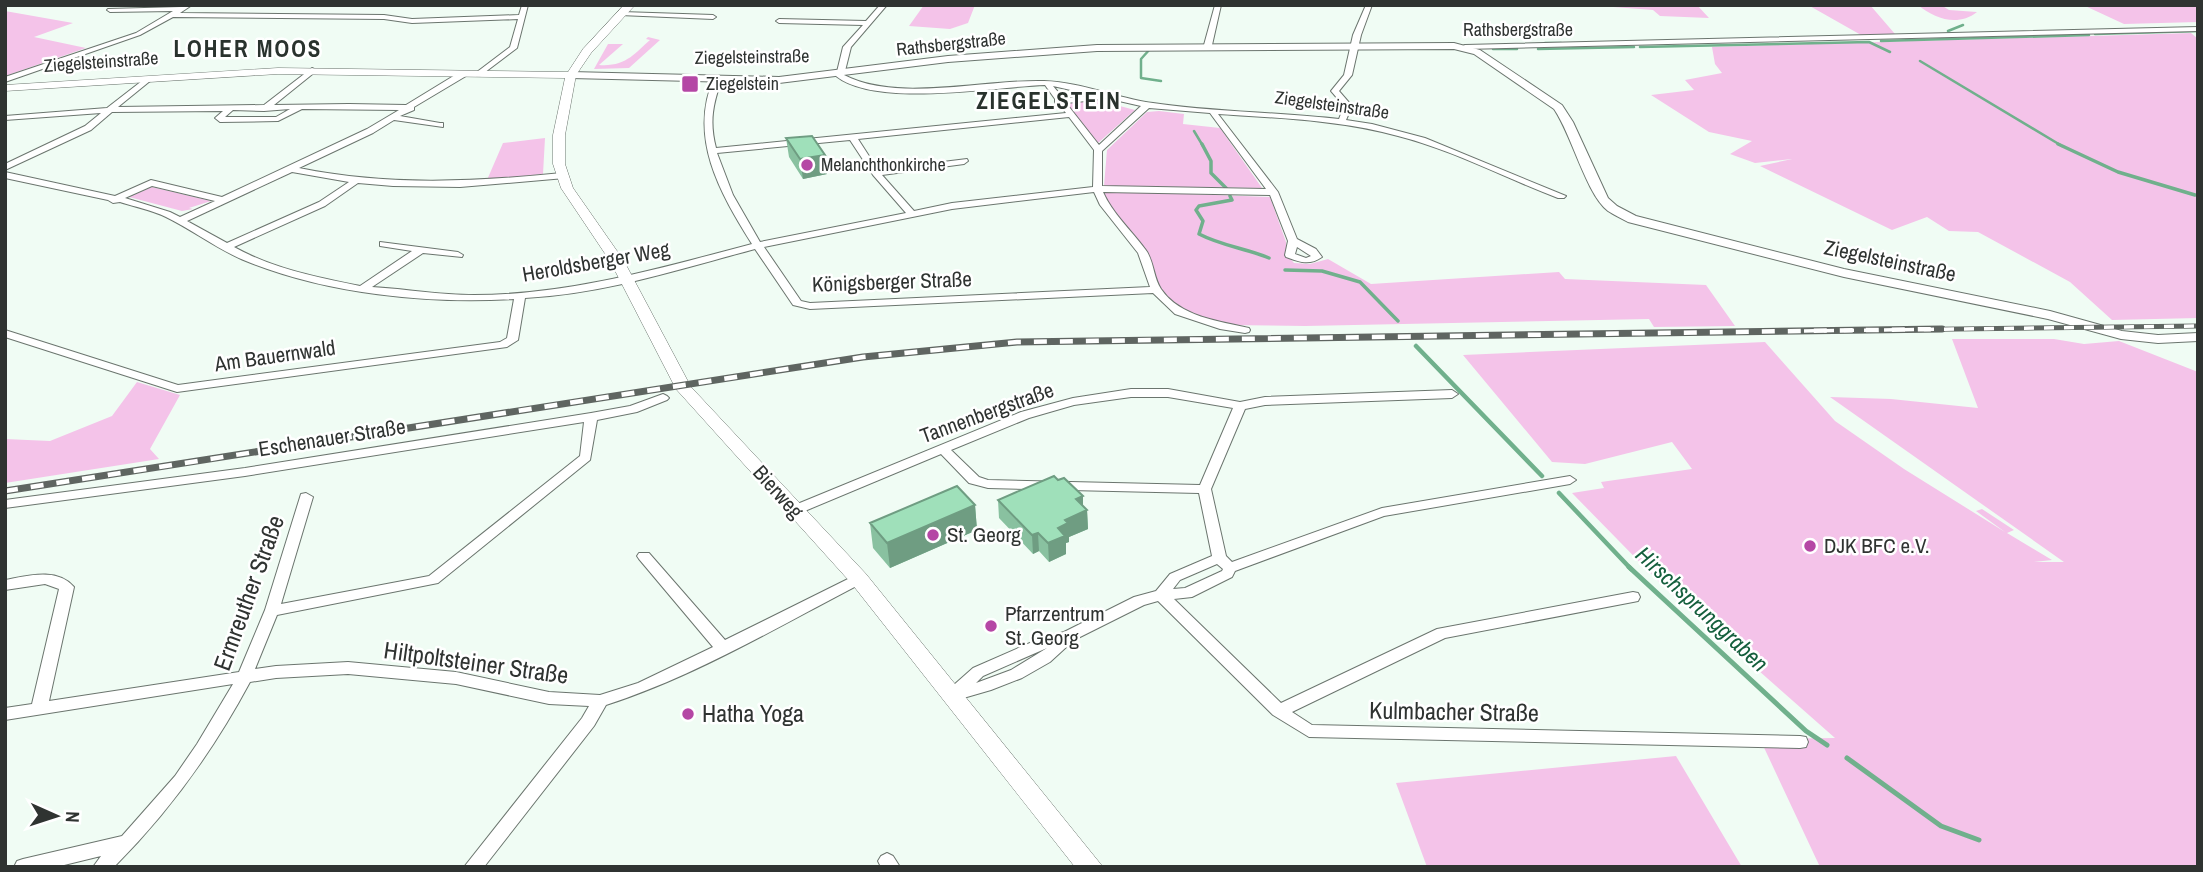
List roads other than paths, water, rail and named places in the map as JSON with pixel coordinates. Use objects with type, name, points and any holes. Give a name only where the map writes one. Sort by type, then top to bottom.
[{"type":"main road","points":[[571,75],[587,51],[626,10]]},
{"type":"main road","name":"Ziegelsteinstraße","points":[[5,88],[312,70],[571,75]]},
{"type":"main road","name":"Bierweg","points":[[571,75],[559,135],[562,176],[578,206],[628,279],[684,389],[859,579],[1090,867]]},
{"type":"street","points":[[480,74],[513,48],[525,5]]},
{"type":"street","points":[[841,73],[847,47],[884,5]]},
{"type":"street","points":[[1208,45],[1218,5]]},
{"type":"street","points":[[1341,123],[1348,106],[1335,91],[1348,75],[1369,5]]},
{"type":"street","points":[[110,10],[186,7]]},
{"type":"street","points":[[5,80],[138,34],[186,7]]},
{"type":"street","points":[[626,10],[713,17]]},
{"type":"street","points":[[173,15],[384,17],[412,21],[520,17]]},
{"type":"street","points":[[779,21],[869,23]]},
{"type":"street","name":"Rathsbergstraße","points":[[841,73],[1001,54],[1208,45],[1465,47],[2198,29]]},
{"type":"street","name":"Ziegelsteinstraße","points":[[1465,47],[1558,107],[1568,122],[1603,199],[1613,209],[1632,219],[1831,270],[2050,315],[2140,338],[2198,338]]},
{"type":"street","points":[[250,120],[312,70]]},
{"type":"street","name":"Ziegelsteinstraße","points":[[571,75],[779,80],[841,73],[842,78],[851,83],[888,89],[1047,83],[1147,105],[1341,123],[1412,137],[1561,196]]},
{"type":"street","points":[[179,220],[292,169],[395,118],[463,74]]},
{"type":"street","name":"Königsberger Straße","points":[[718,78],[705,115],[711,150],[736,208],[797,303],[810,306],[1156,290]]},
{"type":"street","points":[[5,167],[67,140],[112,110],[147,79]]},
{"type":"street","points":[[1047,83],[1058,101],[1098,150],[1097,189],[1106,210],[1143,253],[1156,290],[1179,312],[1224,327],[1245,330]]},
{"type":"street","points":[[1058,101],[1104,96]]},
{"type":"street","points":[[1098,150],[1147,105]]},
{"type":"street","points":[[231,108],[220,120],[278,119],[300,107]]},
{"type":"street","points":[[5,118],[112,110],[411,108]]},
{"type":"street","points":[[1212,111],[1273,192],[1293,241]]},
{"type":"street","points":[[711,150],[1069,115]]},
{"type":"street","points":[[395,118],[440,125]]},
{"type":"street","points":[[852,136],[876,173],[911,213]]},
{"type":"street","points":[[876,173],[964,161]]},
{"type":"street","points":[[292,169],[356,181],[469,184],[562,176]]},
{"type":"street","name":"Heroldsberger Weg","points":[[5,175],[167,214],[227,247],[283,272],[362,289],[446,297],[520,297],[628,279],[758,245],[911,213],[1097,189],[1273,192]]},
{"type":"street","points":[[227,247],[322,204],[356,181]]},
{"type":"street","points":[[113,200],[151,183],[223,200]]},
{"type":"street","points":[[383,244],[458,255]]},
{"type":"street","points":[[362,289],[421,250]]},
{"type":"street","name":"Am Bauernwald","points":[[5,333],[177,389],[503,345],[512,340],[520,297]]},
{"type":"street","name":"Tannenbergstraße","points":[[795,510],[1025,415],[1073,401],[1131,393],[1168,393],[1240,406],[1265,401],[1452,394]]},
{"type":"street","name":"Eschenauer Straße","points":[[5,504],[245,472],[591,417],[633,409],[663,398]]},
{"type":"street","points":[[953,695],[988,686],[1053,655],[1069,636],[1127,607],[1161,594],[1187,593],[1227,574],[1205,489],[1240,406]]},
{"type":"street","points":[[272,611],[433,580],[586,457],[591,417]]},
{"type":"street","points":[[943,449],[974,480],[988,484],[1205,489]]},
{"type":"street","points":[[1224,563],[1382,512],[1570,480]]},
{"type":"street","name":"Ermreuther Straße","points":[[103,867],[166,802],[197,762],[245,677],[272,611],[306,497]]},
{"type":"street","points":[[644,556],[723,648]]},
{"type":"street","points":[[5,585],[57,579],[68,587],[39,709]]},
{"type":"street","name":"Hiltpoltsteiner Straße","points":[[5,714],[276,672],[348,668],[456,678],[549,698],[600,701],[643,687],[859,579]]},
{"type":"street","name":"Kulmbacher Straße","points":[[1161,594],[1279,711],[1309,731],[1800,742]]},
{"type":"street","points":[[1279,711],[1442,633],[1633,597]]},
{"type":"street","points":[[473,867],[587,722],[600,701]]},
{"type":"street","points":[[23,867],[129,842]]},
{"type":"waterway","points":[[1948,31],[1963,25]]},
{"type":"waterway","points":[[2095,34],[2198,31]]},
{"type":"waterway","points":[[1881,41],[2089,35]]},
{"type":"waterway","points":[[1640,47],[1869,42],[1890,52]]},
{"type":"waterway","points":[[1545,43],[1561,43]]},
{"type":"waterway","points":[[1538,49],[1634,47]]},
{"type":"waterway","name":"Hirschsprunggraben","points":[[1150,49],[1141,59],[1141,78],[1161,81]]},
{"type":"waterway","points":[[1493,49],[1517,49]]},
{"type":"waterway","points":[[1920,61],[2061,145]]},
{"type":"waterway","name":"Hirschsprunggraben","points":[[1194,131],[1203,146]]},
{"type":"waterway","name":"Hirschsprunggraben","points":[[1202,144],[1211,161],[1211,173],[1226,188]]},
{"type":"waterway","points":[[2061,145],[2118,172],[2195,195]]},
{"type":"waterway","name":"Hirschsprunggraben","points":[[1230,196],[1232,200],[1199,206],[1196,210],[1203,221],[1199,234],[1269,258]]},
{"type":"waterway","name":"Hirschsprunggraben","points":[[1285,270],[1322,271],[1360,282],[1398,321]]},
{"type":"waterway","name":"Hirschsprunggraben","points":[[1416,346],[1542,476]]},
{"type":"waterway","name":"Hirschsprunggraben","points":[[1559,493],[1630,568]]},
{"type":"waterway","name":"Hirschsprunggraben","points":[[1630,568],[1806,731],[1827,745]]},
{"type":"waterway","name":"Hirschsprunggraben","points":[[1847,758],[1941,826],[1979,840]]},
{"type":"railway","points":[[1804,331],[2198,326]]},
{"type":"railway","points":[[5,491],[863,357],[1017,342],[1942,329]]},
{"type":"place","name":"Ziegelstein","points":[[690,84]]},
{"type":"place","name":"Melanchthonkirche","points":[[807,165]]},
{"type":"place","name":"St. Georg","points":[[933,535]]},
{"type":"place","name":"DJK BFC e.V.","points":[[1810,546]]},
{"type":"place","name":"Pfarrzentrum St. Georg","points":[[991,626]]},
{"type":"place","name":"Hatha Yoga","points":[[688,714]]},
{"type":"district","name":"LOHER MOOS","points":[[248,49]]},
{"type":"district","name":"ZIEGELSTEIN","points":[[1049,101]]}]
